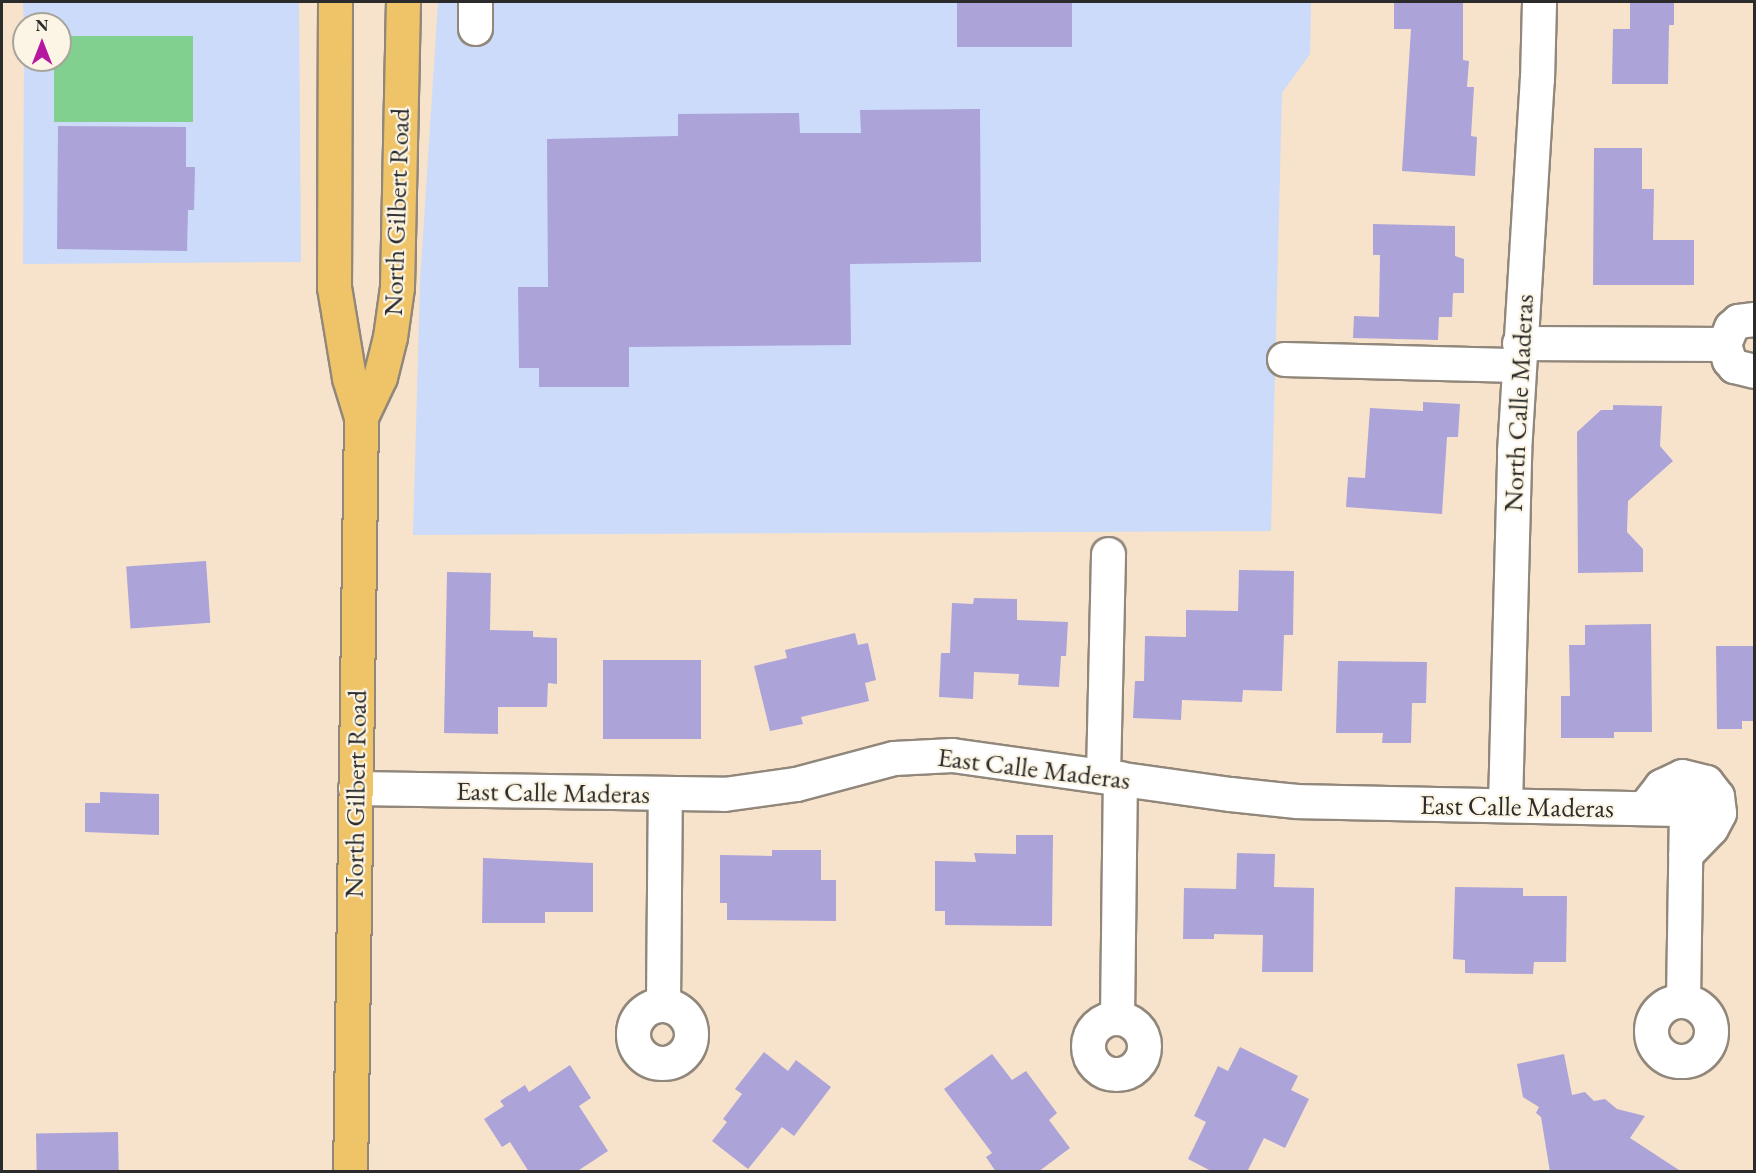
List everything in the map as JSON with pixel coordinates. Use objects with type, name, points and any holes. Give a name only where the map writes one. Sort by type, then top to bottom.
[{"type":"main road","name":"North Gilbert Road","points":[[335,2],[334,287],[349,378],[361,417],[350,1172]]},
{"type":"main road","name":"North Gilbert Road","points":[[361,417],[380,377],[390,336],[397,287],[403,2]]},
{"type":"street","name":"North Calle Maderas","points":[[1505,805],[1519,354],[1537,79],[1539,2]]},
{"type":"street","points":[[1755,318],[1738,321],[1731,327],[1724,344],[1729,360],[1734,366],[1755,371]]},
{"type":"street","points":[[1284,358],[1519,354],[1724,344]]},
{"type":"street","points":[[1108,554],[1117,1018]]},
{"type":"street","name":"East Calle Maderas","points":[[355,788],[724,794],[770,790],[885,760],[923,755],[952,755],[1297,801],[1686,808],[1683,1001]]},
{"type":"street","points":[[663,1005],[665,794]]},
{"type":"shaded area","points":[[23,2],[299,2],[301,262],[23,264],[24,72],[72,72],[72,12],[23,12]]},
{"type":"shaded area","points":[[438,2],[1311,2],[1310,54],[1282,93],[1271,531],[413,535],[420,283]]},
{"type":"green space","points":[[72,36],[193,36],[193,122],[54,122],[54,72],[72,72]]},
{"type":"building","points":[[957,2],[1072,2],[1072,47],[957,47]]},
{"type":"building","points":[[1394,2],[1463,2],[1463,60],[1469,61],[1467,87],[1474,87],[1471,136],[1477,137],[1475,176],[1402,171],[1411,29],[1394,29]]},
{"type":"building","points":[[1630,2],[1674,2],[1674,25],[1669,25],[1668,84],[1612,84],[1613,29],[1630,29]]},
{"type":"building","points":[[980,109],[981,262],[850,264],[851,345],[629,347],[629,387],[539,387],[539,368],[519,368],[518,287],[548,287],[547,139],[678,136],[678,114],[799,113],[800,133],[861,133],[860,110]]},
{"type":"building","points":[[58,126],[186,127],[186,167],[195,167],[194,210],[188,210],[187,251],[57,249]]},
{"type":"building","points":[[1594,148],[1642,148],[1642,189],[1654,189],[1653,240],[1694,240],[1694,285],[1593,285]]},
{"type":"building","points":[[1373,224],[1455,226],[1455,256],[1464,259],[1464,293],[1453,293],[1452,317],[1439,317],[1438,340],[1353,338],[1354,316],[1379,317],[1380,255],[1373,255]]},
{"type":"building","points":[[1423,402],[1460,404],[1458,437],[1447,437],[1442,514],[1346,507],[1348,477],[1365,478],[1370,408],[1423,411]]},
{"type":"building","points":[[1613,405],[1662,406],[1660,446],[1673,461],[1628,501],[1627,532],[1643,549],[1643,572],[1578,573],[1577,432],[1601,410],[1613,410]]},
{"type":"building","points":[[206,561],[210,623],[131,628],[126,567]]},
{"type":"building","points":[[1239,570],[1294,571],[1293,635],[1284,635],[1282,691],[1243,690],[1242,702],[1182,700],[1181,720],[1133,718],[1135,681],[1144,681],[1145,636],[1186,637],[1186,610],[1238,611]]},
{"type":"building","points":[[447,572],[491,573],[490,630],[533,631],[533,637],[557,638],[557,684],[548,683],[547,707],[498,707],[498,734],[444,733]]},
{"type":"building","points":[[974,598],[1017,599],[1017,620],[1068,622],[1066,656],[1061,656],[1059,687],[1018,685],[1019,674],[974,672],[973,699],[939,697],[941,653],[950,653],[952,603],[973,604]]},
{"type":"building","points":[[1651,624],[1652,732],[1614,732],[1614,738],[1561,738],[1561,696],[1570,696],[1569,645],[1585,645],[1585,625]]},
{"type":"building","points":[[855,633],[858,645],[868,643],[876,680],[865,683],[869,701],[801,717],[803,724],[770,731],[754,666],[787,658],[785,650]]},
{"type":"building","points":[[1716,646],[1755,646],[1755,721],[1742,721],[1742,729],[1717,729]]},
{"type":"building","points":[[603,660],[701,660],[701,739],[603,739]]},
{"type":"building","points":[[1338,661],[1427,662],[1426,703],[1412,703],[1411,743],[1382,743],[1383,733],[1336,733]]},
{"type":"building","points":[[100,792],[159,794],[159,835],[85,832],[85,803],[100,803]]},
{"type":"building","points":[[1016,835],[1053,835],[1052,926],[945,925],[945,911],[935,911],[935,861],[976,862],[974,853],[1016,854]]},
{"type":"building","points":[[772,850],[821,850],[821,880],[836,880],[836,921],[727,920],[727,903],[720,903],[720,855],[772,856]]},
{"type":"building","points":[[1237,853],[1275,854],[1274,887],[1314,888],[1313,972],[1262,972],[1263,935],[1214,934],[1214,939],[1183,939],[1184,888],[1236,889]]},
{"type":"building","points":[[483,858],[593,863],[593,912],[545,912],[545,923],[482,923]]},
{"type":"building","points":[[1455,887],[1523,888],[1523,896],[1567,896],[1566,962],[1534,962],[1533,974],[1465,973],[1465,960],[1453,959]]},
{"type":"building","points":[[1240,1047],[1298,1076],[1291,1090],[1309,1099],[1285,1148],[1264,1138],[1247,1172],[1213,1172],[1188,1159],[1206,1122],[1194,1116],[1218,1066],[1228,1071]]},
{"type":"building","points":[[764,1052],[788,1071],[796,1060],[831,1087],[794,1136],[782,1127],[748,1169],[712,1141],[727,1122],[723,1119],[742,1094],[735,1089]]},
{"type":"building","points":[[992,1054],[1012,1080],[1026,1071],[1057,1113],[1049,1120],[1070,1148],[1038,1172],[996,1172],[986,1157],[992,1153],[944,1089]]},
{"type":"building","points":[[1564,1054],[1572,1095],[1585,1092],[1594,1101],[1605,1099],[1617,1109],[1645,1116],[1630,1138],[1682,1172],[1550,1172],[1541,1117],[1536,1113],[1539,1107],[1523,1097],[1517,1064]]},
{"type":"building","points":[[570,1065],[591,1098],[579,1106],[608,1151],[576,1172],[529,1172],[510,1142],[502,1147],[484,1119],[504,1106],[500,1101],[525,1085],[529,1092]]},
{"type":"building","points":[[118,1132],[119,1172],[37,1172],[36,1133]]}]
